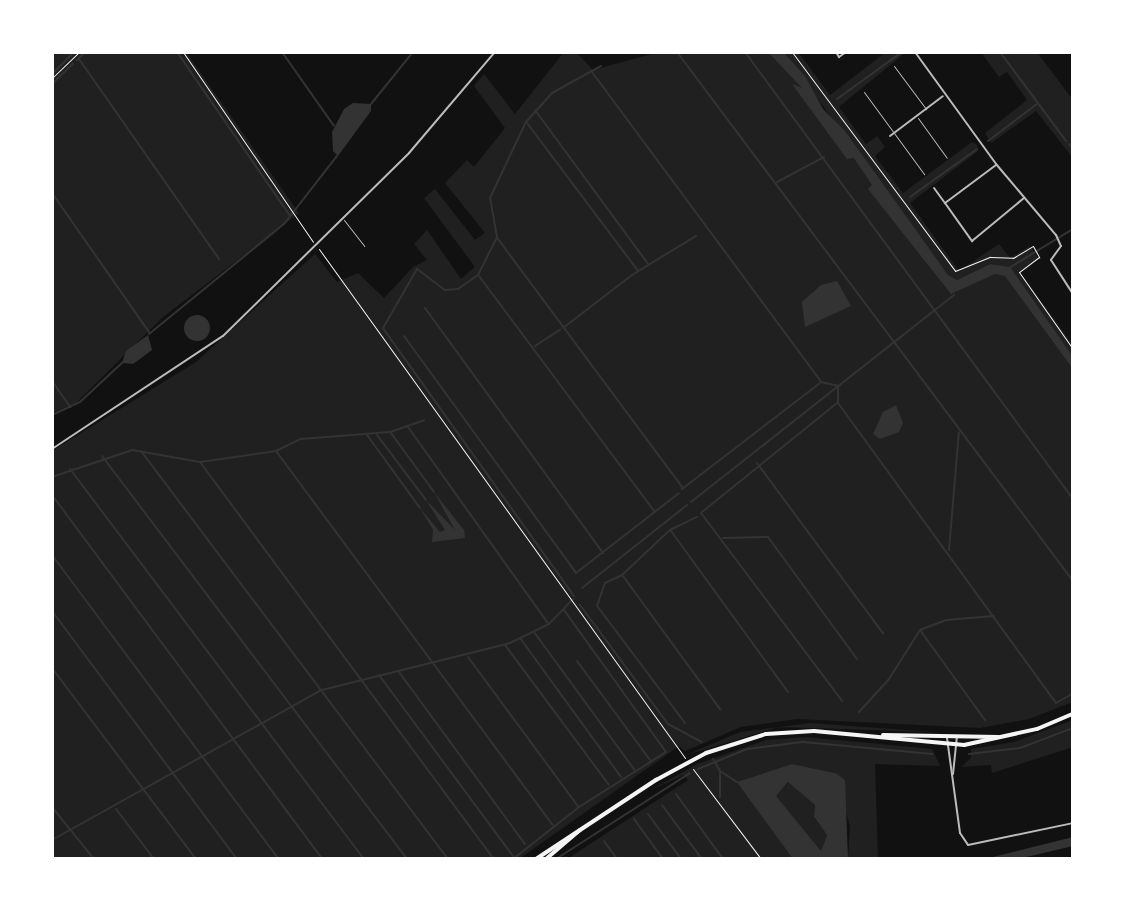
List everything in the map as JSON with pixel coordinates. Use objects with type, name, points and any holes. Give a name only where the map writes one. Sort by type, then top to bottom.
[{"type":"main road","points":[[877,736],[957,745],[1008,736],[1073,714]]},
{"type":"main road","points":[[536,859],[656,780],[706,753],[766,734],[1008,736]]},
{"type":"main road","points":[[546,859],[581,829]]},
{"type":"street","points":[[52,449],[193,360],[344,220],[452,105],[495,52]]},
{"type":"street","points":[[836,52],[839,57],[846,52]]},
{"type":"street","points":[[915,52],[996,164],[1057,236],[1059,240],[1051,260],[1073,294]]},
{"type":"street","points":[[892,135],[945,95]]},
{"type":"street","points":[[945,203],[996,164]]},
{"type":"street","points":[[934,188],[972,241],[1025,197]]},
{"type":"street","points":[[947,737],[960,833],[968,845],[1073,823]]},
{"type":"street","points":[[952,775],[957,737]]},
{"type":"lane","points":[[894,66],[926,109]]},
{"type":"lane","points":[[864,92],[892,135],[924,174]]},
{"type":"lane","points":[[916,116],[947,158]]},
{"type":"lane","points":[[344,220],[364,246]]},
{"type":"path","points":[[52,78],[79,52]]},
{"type":"path","points":[[183,52],[295,217],[683,755]]},
{"type":"path","points":[[792,52],[955,271],[990,257],[1013,258],[1033,246],[1038,255],[1019,272],[1073,349]]},
{"type":"path","points":[[697,774],[761,859]]},
{"type":"shaded area","points":[[52,52],[186,52],[299,213],[163,317],[76,403],[52,413]]},
{"type":"shaded area","points":[[564,52],[576,52],[593,70],[659,52],[777,52],[954,291],[989,267],[1007,270],[1042,318],[1009,267],[990,264],[957,280],[948,275],[783,52],[798,52],[830,95],[886,52],[906,52],[839,107],[866,144],[877,136],[885,147],[875,156],[903,193],[972,142],[977,145],[978,151],[910,203],[959,271],[999,244],[1010,258],[1030,246],[1038,258],[1020,272],[1073,345],[1073,357],[1067,348],[1073,361],[1073,702],[1029,719],[980,728],[797,719],[741,727],[685,751],[679,746],[519,859],[52,859],[52,451],[196,362],[315,254],[337,282],[358,273],[384,298],[413,267],[427,260],[414,244],[427,230],[461,279],[475,267],[424,198],[435,189],[475,240],[485,233],[445,183],[467,160],[474,167],[505,128],[474,86],[484,74],[515,114]]},
{"type":"shaded area","points":[[768,52],[783,52],[805,76],[823,109],[845,131],[948,275],[957,280],[990,264],[1010,267],[1073,357],[1073,369],[1005,276],[995,274],[951,294],[868,189],[872,185],[854,158],[847,159],[792,84],[802,88]]},
{"type":"shaded area","points":[[981,52],[1037,52],[1073,100],[1073,158],[1036,111],[991,143],[985,133],[1027,100],[1007,72],[999,77]]},
{"type":"shaded area","points":[[353,103],[371,104],[371,111],[338,156],[333,151],[332,132],[344,109]]},
{"type":"shaded area","points":[[837,281],[851,306],[805,327],[802,302],[821,285]]},
{"type":"shaded area","points":[[197,315],[206,319],[210,328],[206,337],[197,341],[188,337],[184,328],[188,319]]},
{"type":"shaded area","points":[[148,335],[152,350],[133,364],[122,363],[126,351]]},
{"type":"shaded area","points":[[896,405],[903,423],[899,432],[880,439],[873,434],[883,412]]},
{"type":"shaded area","points":[[434,492],[464,530],[465,538],[432,542],[433,530],[420,508],[440,532],[445,530],[426,500],[455,530]]},
{"type":"shaded area","points":[[1073,720],[1073,747],[992,773],[991,765],[961,767],[971,758],[971,749],[1014,742]]},
{"type":"shaded area","points":[[810,723],[934,732],[779,727],[686,755],[740,732]]},
{"type":"shaded area","points":[[806,737],[932,749],[940,766],[875,764],[878,859],[848,859],[850,826],[835,773],[792,764],[738,782],[793,859],[567,859],[688,780],[684,775],[651,790],[697,764],[766,740]]},
{"type":"shaded area","points":[[792,764],[835,773],[845,780],[848,859],[793,859],[737,782]],"holes":[[[788,782],[815,805],[814,817],[827,835],[821,851],[776,796]]]},
{"type":"shaded area","points":[[789,782],[815,805],[814,818],[827,835],[821,851],[775,796]]},
{"type":"shaded area","points":[[1073,837],[1073,846],[1018,859],[985,859]]},
{"type":"waterway","points":[[52,74],[74,52]]},
{"type":"waterway","points":[[77,60],[85,52]]},
{"type":"waterway","points":[[177,52],[290,216]]},
{"type":"waterway","points":[[282,52],[334,126]]},
{"type":"waterway","points":[[371,104],[413,52]]},
{"type":"waterway","points":[[677,52],[1073,581]]},
{"type":"waterway","points":[[745,52],[1073,499]]},
{"type":"waterway","points":[[837,99],[902,52]]},
{"type":"waterway","points":[[1000,52],[1066,141]]},
{"type":"waterway","points":[[79,59],[219,259]]},
{"type":"waterway","points":[[52,84],[73,64]]},
{"type":"waterway","points":[[574,596],[383,328],[417,269],[445,290],[458,289],[478,275],[497,237],[490,198],[526,122],[552,93],[601,66]]},
{"type":"waterway","points":[[592,72],[821,382],[838,386],[838,403],[1056,703],[1073,693]]},
{"type":"waterway","points":[[988,141],[1037,104]]},
{"type":"waterway","points":[[535,110],[648,264]]},
{"type":"waterway","points":[[527,123],[638,271]]},
{"type":"waterway","points":[[1069,144],[1073,150]]},
{"type":"waterway","points":[[910,197],[977,149]]},
{"type":"waterway","points":[[149,334],[284,224],[337,156]]},
{"type":"waterway","points":[[777,182],[824,157]]},
{"type":"waterway","points":[[52,193],[149,332]]},
{"type":"waterway","points":[[1009,268],[1073,229]]},
{"type":"waterway","points":[[563,328],[632,275],[696,236]]},
{"type":"waterway","points":[[498,239],[683,488]]},
{"type":"waterway","points":[[479,276],[655,512]]},
{"type":"waterway","points":[[691,502],[954,295]]},
{"type":"waterway","points":[[425,308],[603,553]]},
{"type":"waterway","points":[[535,346],[560,330]]},
{"type":"waterway","points":[[404,336],[576,573],[679,493]]},
{"type":"waterway","points":[[52,415],[80,402],[123,362]]},
{"type":"waterway","points":[[52,381],[70,407]]},
{"type":"waterway","points":[[682,489],[820,383]]},
{"type":"waterway","points":[[702,512],[837,403]]},
{"type":"waterway","points":[[52,477],[132,450],[200,462],[276,451],[301,439],[390,432],[424,420]]},
{"type":"waterway","points":[[408,427],[548,623]]},
{"type":"waterway","points":[[949,550],[959,432]]},
{"type":"waterway","points":[[391,433],[434,492]]},
{"type":"waterway","points":[[367,435],[420,508]]},
{"type":"waterway","points":[[377,435],[426,500]]},
{"type":"waterway","points":[[141,451],[448,859]]},
{"type":"waterway","points":[[276,451],[553,825]]},
{"type":"waterway","points":[[102,456],[407,859]]},
{"type":"waterway","points":[[200,462],[494,859]]},
{"type":"waterway","points":[[757,463],[883,633]]},
{"type":"waterway","points":[[70,469],[364,859]]},
{"type":"waterway","points":[[52,495],[322,859]]},
{"type":"waterway","points":[[582,588],[687,505]]},
{"type":"waterway","points":[[701,513],[842,701]]},
{"type":"waterway","points":[[685,723],[597,606],[605,583],[622,575],[670,530],[697,517]]},
{"type":"waterway","points":[[671,531],[788,692]]},
{"type":"waterway","points":[[723,538],[768,537],[857,659]]},
{"type":"waterway","points":[[52,555],[279,859]]},
{"type":"waterway","points":[[623,576],[720,709]]},
{"type":"waterway","points":[[52,840],[322,690],[510,643],[549,624],[573,599]]},
{"type":"waterway","points":[[580,605],[668,724],[702,742]]},
{"type":"waterway","points":[[513,859],[579,807],[666,752],[564,610]]},
{"type":"waterway","points":[[52,611],[237,859]]},
{"type":"waterway","points":[[859,712],[889,679],[920,630],[946,620],[994,616]]},
{"type":"waterway","points":[[920,630],[985,720]]},
{"type":"waterway","points":[[534,632],[634,769]]},
{"type":"waterway","points":[[520,638],[621,777]]},
{"type":"waterway","points":[[505,645],[609,785]]},
{"type":"waterway","points":[[468,657],[578,806]]},
{"type":"waterway","points":[[577,661],[650,760]]},
{"type":"waterway","points":[[52,668],[196,859]]},
{"type":"waterway","points":[[399,672],[525,844]]},
{"type":"waterway","points":[[379,675],[513,856]]},
{"type":"waterway","points":[[969,754],[1020,748],[1073,728]]},
{"type":"waterway","points":[[698,769],[747,749],[803,742],[932,754]]},
{"type":"waterway","points":[[713,759],[720,771],[737,782]]},
{"type":"waterway","points":[[720,771],[720,797]]},
{"type":"waterway","points":[[556,859],[690,773]]},
{"type":"waterway","points":[[676,794],[723,859]]},
{"type":"waterway","points":[[662,805],[702,859]]},
{"type":"waterway","points":[[52,807],[94,859]]},
{"type":"waterway","points":[[116,809],[154,859]]},
{"type":"waterway","points":[[648,814],[681,859]]},
{"type":"waterway","points":[[634,819],[663,859]]},
{"type":"waterway","points":[[604,841],[617,859]]}]
